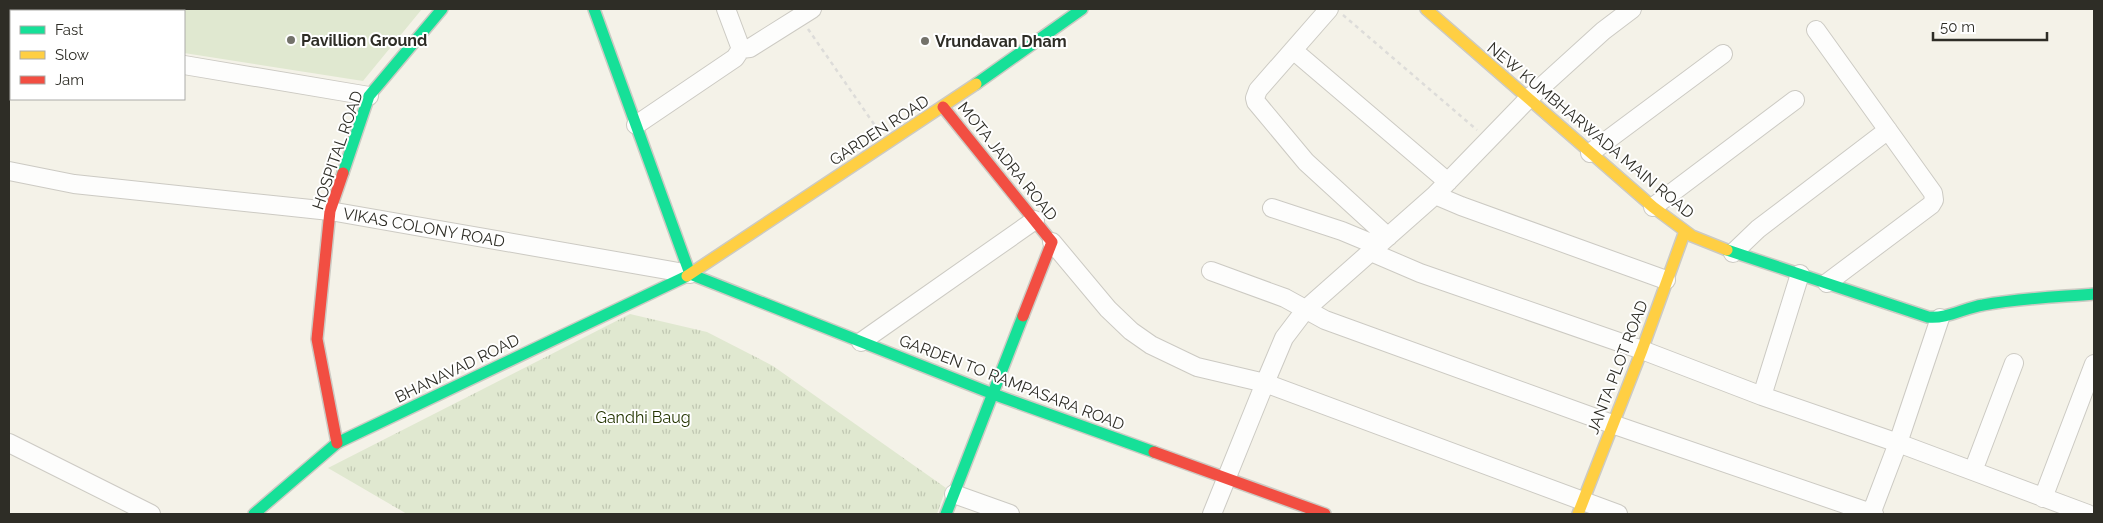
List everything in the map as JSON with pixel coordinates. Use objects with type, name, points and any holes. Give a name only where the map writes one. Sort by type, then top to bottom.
[{"type":"main road","name":"HOSPITAL ROAD","points":[[337,443],[317,339],[330,211],[369,96],[442,9]]},
{"type":"main road","points":[[594,9],[690,274]]},
{"type":"main road","name":"GARDEN ROAD","points":[[690,274],[943,107],[1082,9]]},
{"type":"main road","name":"NEW KUMBHARWADA MAIN ROAD","points":[[1426,9],[1590,153],[1653,207],[1685,231],[1714,246],[1733,253],[1928,317],[1940,318]]},
{"type":"main road","name":"MOTA JADRA ROAD","points":[[943,107],[1052,242],[946,514]]},
{"type":"main road","name":"JANTA PLOT ROAD","points":[[1581,508],[1642,350],[1685,231]]},
{"type":"main road","name":"GARDEN TO RAMPASARA ROAD","points":[[690,274],[993,394],[1325,514]]},
{"type":"main road","name":"BHANAVAD ROAD","points":[[254,514],[337,443],[690,274]]},
{"type":"main road","points":[[1940,318],[1965,308],[1986,304],[2094,294]]},
{"type":"street","points":[[726,9],[741,49]]},
{"type":"street","points":[[1329,9],[1258,90],[1255,98],[1256,102],[1379,245],[1420,274],[1642,350],[1762,396],[1898,443],[2088,514]]},
{"type":"street","points":[[1212,514],[1284,338],[1306,309],[1441,189],[1528,99],[1603,31],[1632,9]]},
{"type":"street","points":[[636,125],[735,58],[741,49],[750,48],[806,13]]},
{"type":"street","points":[[1816,30],[1933,193],[1933,202],[1827,283]]},
{"type":"street","points":[[1293,50],[1441,189],[1462,206],[1666,280]]},
{"type":"street","points":[[1590,153],[1723,54]]},
{"type":"street","points":[[185,65],[369,96]]},
{"type":"street","points":[[1653,207],[1795,100]]},
{"type":"street","points":[[1733,253],[1758,230],[1888,130]]},
{"type":"street","name":"VIKAS COLONY ROAD","points":[[9,171],[74,184],[330,211],[690,274]]},
{"type":"street","points":[[1272,208],[1379,245]]},
{"type":"street","points":[[861,342],[1035,220]]},
{"type":"street","points":[[1052,242],[1108,309],[1131,331],[1151,345],[1196,367],[1265,384],[1581,508],[1618,514]]},
{"type":"street","points":[[1211,271],[1285,298],[1325,320],[1612,424],[1872,514],[1940,318]]},
{"type":"street","points":[[1762,396],[1800,274]]},
{"type":"street","points":[[1973,471],[2014,362]]},
{"type":"street","points":[[2042,498],[2094,364]]},
{"type":"street","points":[[9,443],[151,514]]},
{"type":"street","points":[[954,494],[1010,514]]},
{"type":"path","points":[[1336,9],[1488,140]]},
{"type":"path","points":[[806,13],[887,144]]},
{"type":"green space","name":"Pavillion Ground","points":[[9,9],[422,9],[363,81],[185,53],[185,10],[10,10],[9,26]]},
{"type":"green space","name":"Gandhi Baug","points":[[630,314],[707,332],[773,366],[946,488],[937,514],[407,514],[328,468]]},
{"type":"traffic: fast","points":[[343,173],[369,96],[442,9]]},
{"type":"traffic: fast","points":[[594,9],[690,274]]},
{"type":"traffic: fast","points":[[976,84],[1082,9]]},
{"type":"traffic: fast","points":[[1727,250],[1928,317],[1949,315],[1976,306],[2024,299],[2094,294]]},
{"type":"traffic: fast","points":[[690,274],[993,394],[1154,452]]},
{"type":"traffic: fast","points":[[254,514],[337,443],[687,276]]},
{"type":"traffic: fast","points":[[946,514],[1023,316]]},
{"type":"traffic: slow","points":[[1426,9],[1653,207],[1692,236],[1727,250]]},
{"type":"traffic: slow","points":[[687,276],[976,84]]},
{"type":"traffic: slow","points":[[1578,514],[1642,350],[1685,231]]},
{"type":"traffic: jam","points":[[943,107],[1052,242],[1023,316]]},
{"type":"traffic: jam","points":[[337,443],[317,339],[330,211],[343,173]]},
{"type":"traffic: jam","points":[[1154,452],[1325,514]]},
{"type":"place","name":"Pavillion Ground","points":[[291,40]]},
{"type":"place","name":"Vrundavan Dham","points":[[925,41]]}]
